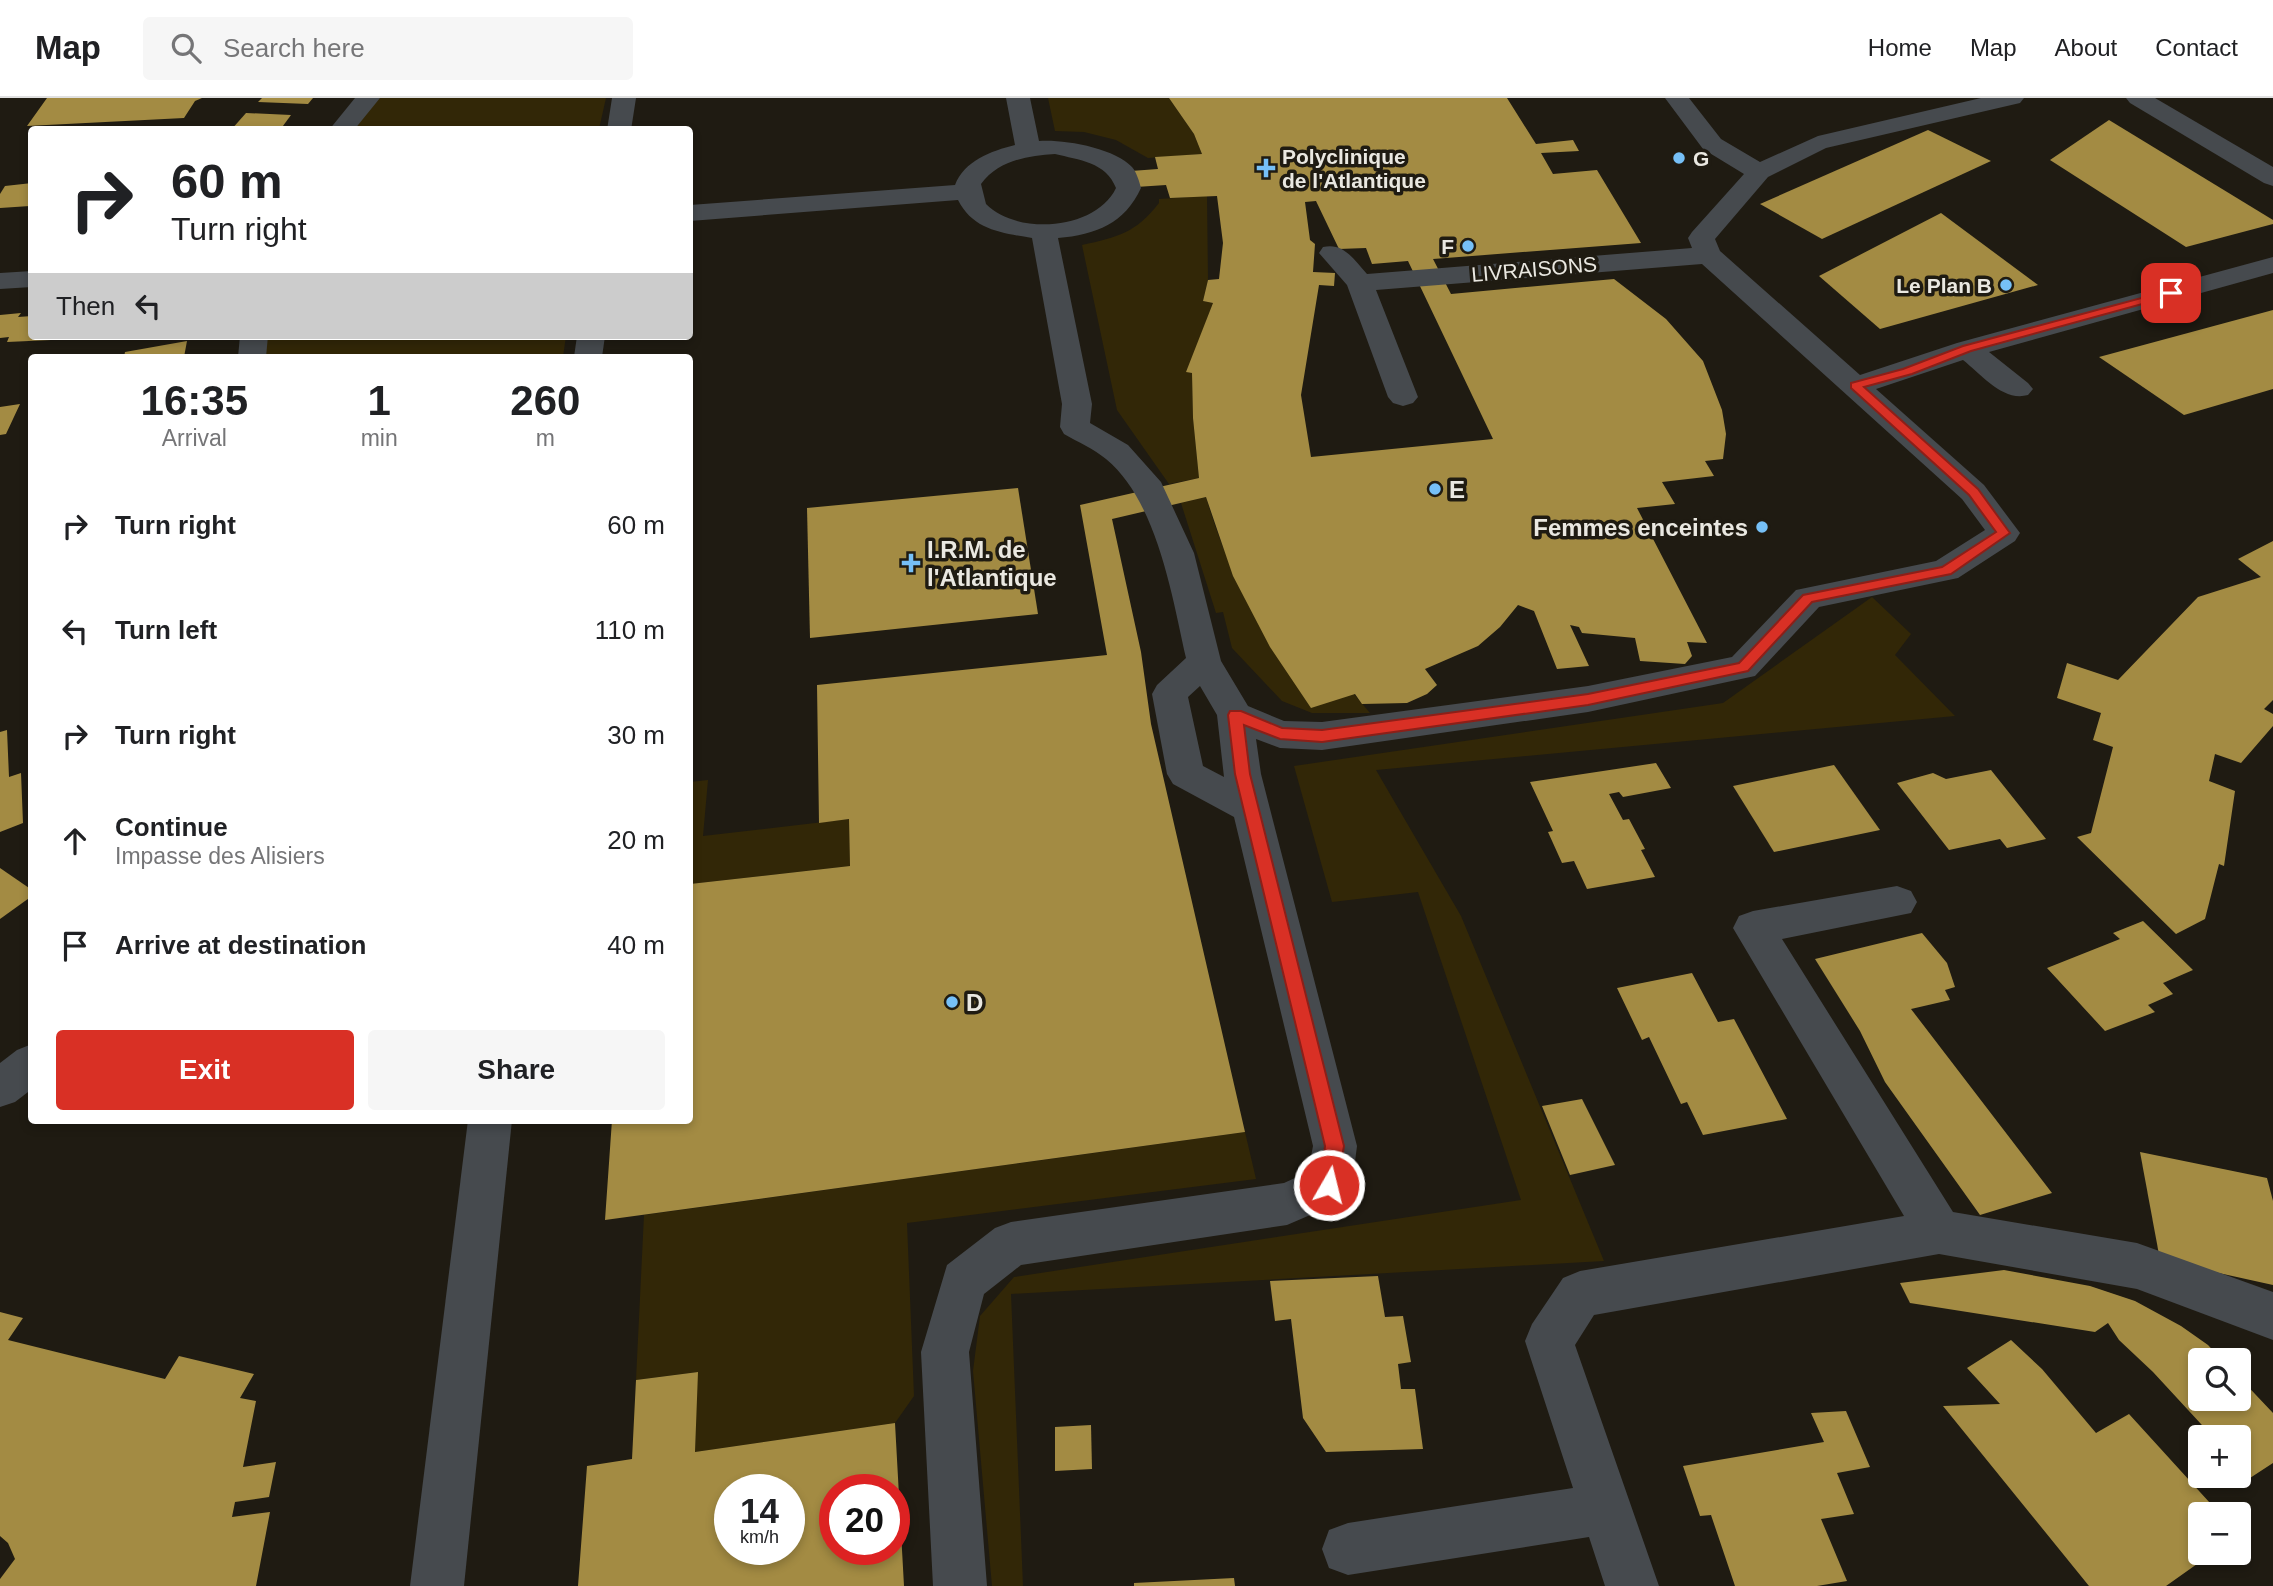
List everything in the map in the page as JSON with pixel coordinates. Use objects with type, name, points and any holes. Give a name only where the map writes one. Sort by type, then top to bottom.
[{"type":"street","points":[[344,126],[368,98]]},
{"type":"street","points":[[620,126],[624,98]]},
{"type":"street","points":[[1018,98],[1028,149]]},
{"type":"street","points":[[1678,98],[1712,144],[1759,172]]},
{"type":"street","points":[[1235,715],[1280,734],[1322,736],[1588,699],[1743,667],[1808,598],[1946,570],[2004,533],[1973,492],[1707,255],[1701,238],[1759,172],[1818,143],[2012,98]]},
{"type":"street","points":[[2137,98],[2273,178]]},
{"type":"street","points":[[1055,147],[1082,150],[1104,158],[1121,169],[1128,179],[1128,197],[1118,211],[1098,222],[1073,229],[1044,232],[1015,229],[991,221],[975,209],[968,192],[968,183],[976,171],[989,161],[1028,149],[1055,147]]},
{"type":"street","points":[[693,213],[968,192]]},
{"type":"street","points":[[960,1586],[945,1352],[964,1281],[1011,1244],[1287,1204],[1329,1185],[1335,1146],[1251,809],[1238,751],[1235,715],[1205,661],[1192,620],[1178,553],[1145,482],[1117,452],[1075,427],[1077,404],[1044,232]]},
{"type":"street","points":[[1332,253],[1360,283],[1403,397]]},
{"type":"street","name":"LIVRAISONS","points":[[1360,283],[1707,255]]},
{"type":"street","points":[[1856,386],[1967,349],[2273,265]]},
{"type":"street","points":[[0,281],[28,279]]},
{"type":"street","points":[[1967,349],[2018,389]]},
{"type":"street","points":[[1205,661],[1170,694],[1186,774],[1251,809]]},
{"type":"street","points":[[1897,902],[1753,928],[1939,1233]]},
{"type":"street","points":[[0,1088],[28,1066]]},
{"type":"street","points":[[437,1586],[490,1124]]},
{"type":"street","points":[[1632,1586],[1549,1341],[1580,1294],[1939,1233],[2137,1266],[2273,1316]]},
{"type":"street","points":[[1348,1549],[1604,1509]]},
{"type":"shaded area","points":[[375,98],[606,98],[600,126],[352,126]]},
{"type":"shaded area","points":[[1048,98],[1169,98],[1194,134],[1202,154],[1148,158],[1116,140],[1084,132],[1055,131]]},
{"type":"shaded area","points":[[1207,196],[1208,280],[1203,301],[1213,303],[1187,372],[1192,373],[1199,478],[1169,484],[1117,410],[1082,245],[1116,236],[1134,227],[1151,213],[1159,199]]},
{"type":"shaded area","points":[[255,340],[565,340],[563,354],[253,354]]},
{"type":"shaded area","points":[[1206,497],[1225,553],[1250,606],[1311,707],[1353,693],[1370,713],[1312,713],[1282,701],[1232,648],[1223,612],[1216,613],[1181,503]]},
{"type":"shaded area","points":[[1872,597],[1911,634],[1895,655],[1955,716],[1376,770],[1461,916],[1604,1261],[1011,1294],[1023,1586],[992,1586],[973,1371],[980,1316],[1014,1277],[1521,1200],[1418,892],[1332,902],[1294,766],[1723,703]]},
{"type":"shaded area","points":[[708,780],[703,836],[849,819],[850,866],[693,884],[693,782]]},
{"type":"shaded area","points":[[1245,1132],[1256,1179],[907,1223],[914,1396],[895,1423],[695,1452],[697,1372],[636,1380],[644,1215]]},
{"type":"building","points":[[47,98],[202,98],[195,101],[184,118],[27,126]]},
{"type":"building","points":[[262,98],[313,98],[308,104],[258,102]]},
{"type":"building","points":[[1169,98],[1507,98],[1536,144],[1573,140],[1579,151],[1541,153],[1553,174],[1597,170],[1641,243],[1433,259],[1451,294],[1614,279],[1666,319],[1703,361],[1722,410],[1726,434],[1723,459],[1705,461],[1714,476],[1662,482],[1675,504],[1637,508],[1707,643],[1687,642],[1692,656],[1685,664],[1640,661],[1635,638],[1582,633],[1579,627],[1570,625],[1589,666],[1557,669],[1534,611],[1518,605],[1500,627],[1478,646],[1425,669],[1437,685],[1427,694],[1407,703],[1362,704],[1355,694],[1311,708],[1270,647],[1233,576],[1206,497],[1112,519],[1141,652],[1151,724],[1245,1132],[605,1220],[612,1124],[693,1124],[693,884],[850,866],[849,819],[819,823],[817,685],[1107,655],[1080,505],[1199,478],[1192,373],[1186,372],[1213,303],[1203,301],[1208,280],[1219,279],[1223,243],[1217,196],[1170,198],[1166,185],[1136,187],[1131,171],[1158,169],[1155,157],[1202,154],[1194,134]],"holes":[[[1316,201],[1339,249],[1366,248],[1372,264],[1408,261],[1493,439],[1311,457],[1301,395],[1319,285],[1334,286],[1335,273],[1313,272],[1315,244],[1310,240],[1305,202]]]},
{"type":"building","points":[[246,113],[291,115],[283,126],[235,126]]},
{"type":"building","points":[[2109,120],[2273,220],[2273,224],[2186,247],[2050,160]]},
{"type":"building","points":[[1928,130],[1991,161],[1822,239],[1760,204]]},
{"type":"building","points":[[28,183],[28,206],[0,208],[0,194],[5,186]]},
{"type":"building","points":[[1941,213],[2038,285],[1880,329],[1819,276]]},
{"type":"building","points":[[2273,310],[2273,389],[2184,415],[2099,357]]},
{"type":"building","points":[[21,313],[18,317],[28,316],[28,340],[51,340],[7,342],[9,337],[0,338],[0,315]]},
{"type":"building","points":[[187,341],[185,354],[125,352]]},
{"type":"building","points":[[20,404],[6,434],[0,435],[0,407]]},
{"type":"building","points":[[1018,488],[1038,614],[810,638],[807,508]]},
{"type":"building","points":[[2273,541],[2273,700],[2264,709],[2273,714],[2273,726],[2241,763],[2215,754],[2209,781],[2235,791],[2224,866],[2219,864],[2205,919],[2176,934],[2077,837],[2091,833],[2113,747],[2093,740],[2101,713],[2057,698],[2067,663],[2118,680],[2198,597],[2261,577],[2238,559]]},
{"type":"building","points":[[7,730],[9,777],[21,773],[23,823],[0,832],[0,732]]},
{"type":"building","points":[[1656,763],[1671,788],[1623,797],[1619,792],[1609,794],[1623,820],[1629,819],[1645,849],[1641,850],[1655,877],[1587,889],[1574,861],[1562,863],[1548,832],[1553,831],[1530,782]]},
{"type":"building","points":[[1834,765],[1880,830],[1774,852],[1733,786]]},
{"type":"building","points":[[1991,770],[2046,839],[2007,848],[2000,839],[1949,850],[1897,783],[1933,773],[1946,779]]},
{"type":"building","points":[[0,868],[28,887],[28,899],[0,919]]},
{"type":"building","points":[[2143,921],[2193,970],[2163,983],[2173,994],[2148,1005],[2155,1012],[2105,1031],[2047,968],[2120,939],[2113,933]]},
{"type":"building","points":[[1922,933],[1947,963],[1955,987],[1945,990],[1950,1000],[1911,1009],[2052,1193],[1980,1215],[1885,1082],[1860,1031],[1815,959]]},
{"type":"building","points":[[1692,973],[1718,1022],[1734,1019],[1787,1119],[1703,1135],[1687,1102],[1681,1104],[1649,1037],[1642,1040],[1617,988]]},
{"type":"building","points":[[1582,1099],[1615,1165],[1570,1175],[1542,1106]]},
{"type":"building","points":[[2140,1152],[2267,1178],[2273,1201],[2273,1285],[2160,1260]]},
{"type":"building","points":[[2004,1270],[2090,1286],[2135,1301],[2181,1326],[2211,1348],[2188,1348],[2188,1410],[2119,1340],[2108,1323],[2095,1332],[1910,1303],[1900,1283]]},
{"type":"building","points":[[1378,1276],[1385,1317],[1403,1316],[1411,1362],[1398,1364],[1401,1389],[1415,1389],[1423,1449],[1326,1452],[1303,1418],[1291,1319],[1275,1321],[1270,1281]]},
{"type":"building","points":[[0,1312],[23,1318],[8,1340],[165,1379],[179,1356],[254,1374],[240,1398],[256,1401],[243,1467],[276,1462],[269,1497],[235,1502],[232,1517],[270,1512],[256,1586],[0,1586],[0,1579],[15,1559],[8,1543],[0,1536]]},
{"type":"building","points":[[2011,1340],[2042,1369],[2096,1433],[2129,1414],[2188,1479],[2188,1488],[2196,1488],[2209,1502],[2188,1502],[2188,1565],[2196,1565],[2166,1586],[2089,1586],[1943,1406],[2000,1404],[1967,1368]]},
{"type":"building","points":[[698,1372],[695,1452],[895,1423],[898,1474],[819,1474],[819,1565],[903,1565],[904,1586],[578,1586],[587,1466],[632,1459],[636,1380]]},
{"type":"building","points":[[2251,1390],[2273,1413],[2273,1463],[2251,1477],[2251,1425],[2202,1425],[2189,1411],[2251,1411]]},
{"type":"building","points":[[1846,1411],[1870,1467],[1837,1473],[1854,1514],[1821,1519],[1847,1581],[1817,1586],[1735,1586],[1711,1515],[1700,1516],[1683,1466],[1824,1442],[1811,1413]]},
{"type":"building","points":[[1091,1425],[1092,1469],[1055,1471],[1055,1427]]},
{"type":"building","points":[[1234,1578],[1235,1586],[1134,1586],[1134,1583]]},
{"type":"place","name":"G","points":[[1679,158]]},
{"type":"place","name":"Polyclinique de l'Atlantique","points":[[1266,168]]},
{"type":"place","name":"F","points":[[1468,246]]},
{"type":"place","name":"Le Plan B","points":[[2006,285]]},
{"type":"place","name":"E","points":[[1435,489]]},
{"type":"place","name":"Femmes enceintes","points":[[1762,527]]},
{"type":"place","name":"I.R.M. de l'Atlantique","points":[[911,563]]},
{"type":"place","name":"D","points":[[952,1002]]},
{"type":"route","points":[[1329,1185],[1335,1146],[1242,774],[1235,715],[1280,734],[1322,736],[1588,699],[1743,667],[1808,598],[1946,570],[2004,533],[1973,492],[1856,386],[1967,349],[2171,293]]}]
